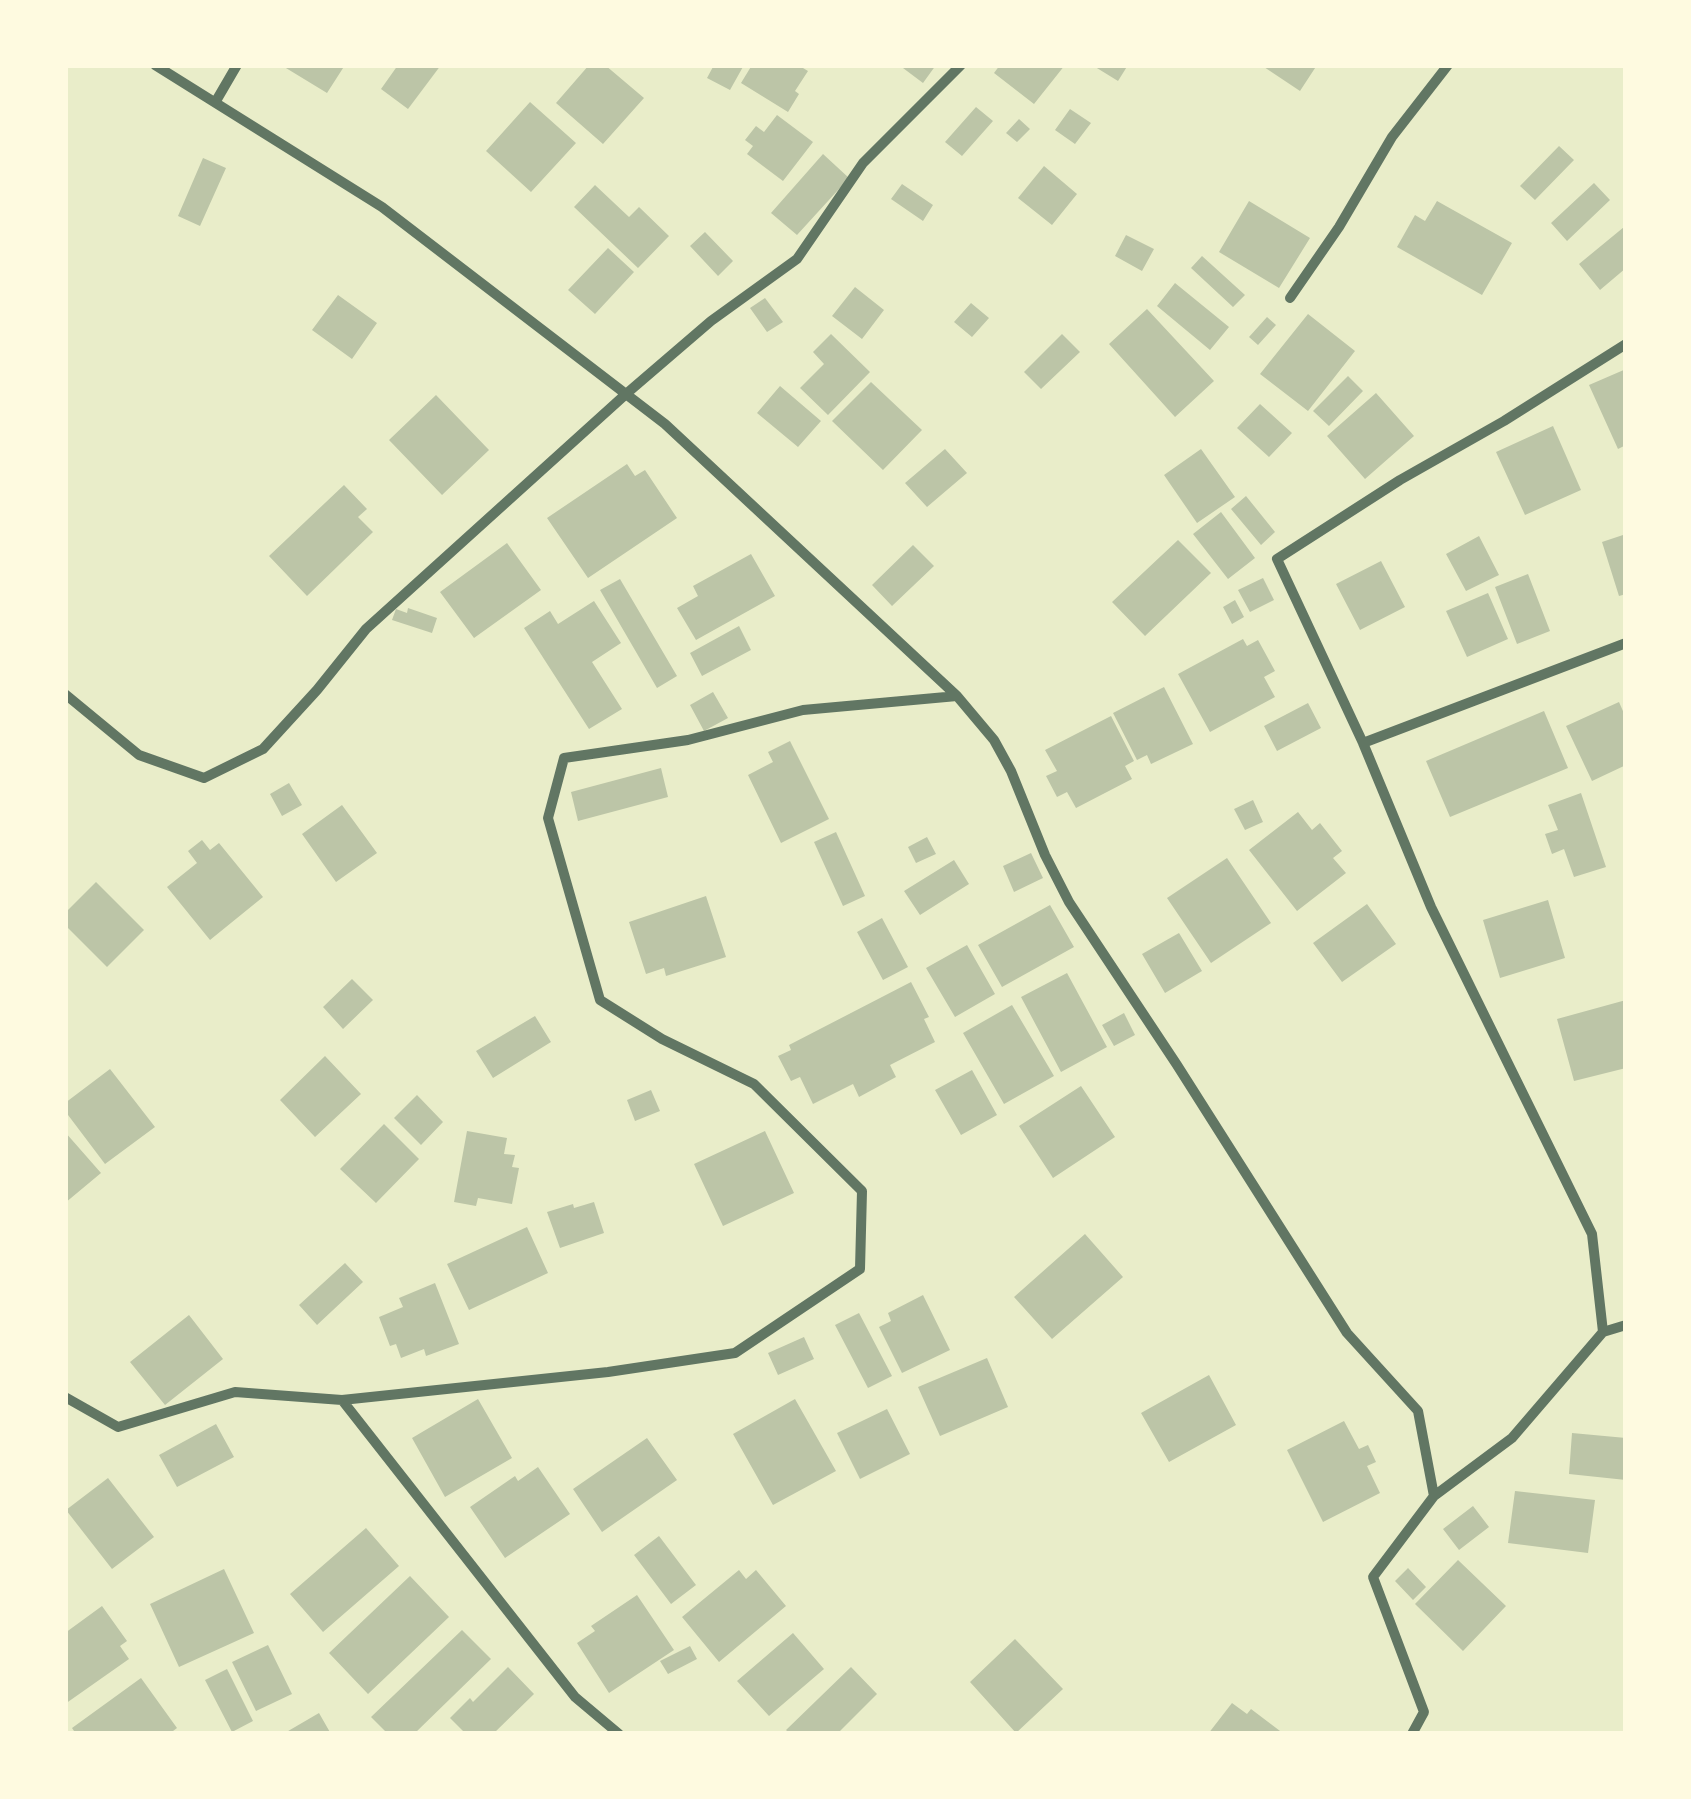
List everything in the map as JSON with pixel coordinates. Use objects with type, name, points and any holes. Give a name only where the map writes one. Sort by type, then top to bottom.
[{"type":"street","points":[[155,65],[382,207],[665,424],[956,696],[1003,756],[1069,902],[1348,1334],[1418,1411],[1434,1496]]},
{"type":"street","points":[[216,102],[237,65]]},
{"type":"street","points":[[65,694],[139,755],[204,778],[263,750],[366,629],[711,321],[797,259],[863,163],[961,65]]},
{"type":"street","points":[[1290,298],[1340,227],[1392,137],[1448,65]]},
{"type":"street","points":[[1603,1332],[1592,1234],[1431,907],[1364,743],[1277,559],[1626,344]]},
{"type":"street","points":[[1364,743],[1626,642]]},
{"type":"street","points":[[65,1397],[118,1427],[235,1392],[342,1400],[608,1372],[735,1353],[860,1269],[862,1190],[754,1084],[662,1040],[600,1000],[548,818],[564,758],[688,740],[803,710],[956,696]]},
{"type":"street","points":[[1412,1734],[1424,1712],[1373,1576],[1434,1496],[1512,1438],[1603,1332],[1626,1326]]},
{"type":"street","points":[[342,1400],[575,1697],[619,1734]]},
{"type":"building","points":[[281,65],[345,65],[327,93]]},
{"type":"building","points":[[398,65],[441,65],[408,109],[381,89]]},
{"type":"building","points":[[589,65],[605,65],[644,98],[603,144],[556,103]]},
{"type":"building","points":[[714,65],[744,65],[730,90],[707,78]]},
{"type":"building","points":[[752,65],[798,65],[808,71],[788,112],[741,83]]},
{"type":"building","points":[[899,65],[936,65],[923,83]]},
{"type":"building","points":[[1000,65],[1065,65],[1034,104],[994,73]]},
{"type":"building","points":[[1092,65],[1128,65],[1118,81]]},
{"type":"building","points":[[1261,65],[1317,65],[1300,91]]},
{"type":"building","points":[[530,102],[576,143],[531,192],[486,151]]},
{"type":"building","points":[[976,107],[993,121],[962,156],[945,142]]},
{"type":"building","points":[[1070,109],[1091,123],[1075,144],[1055,130]]},
{"type":"building","points":[[777,115],[813,142],[783,181],[747,154],[753,146],[745,140],[756,126],[764,132]]},
{"type":"building","points":[[1019,119],[1030,129],[1017,142],[1006,133]]},
{"type":"building","points":[[1559,146],[1574,160],[1535,200],[1520,186]]},
{"type":"building","points":[[823,154],[849,178],[797,235],[771,213]]},
{"type":"building","points":[[203,158],[226,168],[200,226],[178,216]]},
{"type":"building","points":[[1044,166],[1077,194],[1052,225],[1018,198]]},
{"type":"building","points":[[1594,183],[1610,200],[1567,241],[1551,223]]},
{"type":"building","points":[[902,184],[933,205],[923,221],[891,199]]},
{"type":"building","points":[[595,185],[629,217],[639,207],[669,236],[638,268],[574,207]]},
{"type":"building","points":[[1249,201],[1310,238],[1279,288],[1219,252]]},
{"type":"building","points":[[1437,201],[1512,243],[1482,295],[1397,247],[1415,215],[1425,221]]},
{"type":"building","points":[[1624,227],[1626,268],[1600,290],[1579,264]]},
{"type":"building","points":[[705,232],[733,261],[718,276],[690,246]]},
{"type":"building","points":[[1126,235],[1154,249],[1142,271],[1115,256]]},
{"type":"building","points":[[608,248],[634,272],[595,314],[568,290]]},
{"type":"building","points":[[1202,256],[1245,295],[1233,307],[1191,268]]},
{"type":"building","points":[[1175,283],[1229,327],[1210,350],[1157,306]]},
{"type":"building","points":[[855,287],[884,310],[862,339],[832,316]]},
{"type":"building","points":[[338,295],[377,323],[352,359],[312,330]]},
{"type":"building","points":[[765,298],[783,322],[767,332],[750,308]]},
{"type":"building","points":[[971,303],[989,318],[972,337],[954,322]]},
{"type":"building","points":[[1147,309],[1214,381],[1175,417],[1109,344]]},
{"type":"building","points":[[1308,314],[1355,351],[1308,411],[1260,374]]},
{"type":"building","points":[[1267,317],[1276,325],[1258,345],[1249,337]]},
{"type":"building","points":[[831,334],[870,372],[828,415],[800,388],[824,364],[813,352]]},
{"type":"building","points":[[1062,334],[1080,352],[1041,389],[1024,372]]},
{"type":"building","points":[[1626,369],[1626,445],[1618,449],[1589,385]]},
{"type":"building","points":[[1348,376],[1363,391],[1329,426],[1313,411]]},
{"type":"building","points":[[871,382],[922,430],[883,470],[832,421]]},
{"type":"building","points":[[780,386],[821,421],[798,447],[757,413]]},
{"type":"building","points":[[1376,393],[1414,436],[1365,479],[1327,436]]},
{"type":"building","points":[[436,395],[489,450],[442,495],[389,440]]},
{"type":"building","points":[[1260,404],[1292,433],[1269,457],[1237,428]]},
{"type":"building","points":[[1553,426],[1581,490],[1525,515],[1496,452]]},
{"type":"building","points":[[945,449],[967,473],[927,507],[905,483]]},
{"type":"building","points":[[1201,449],[1235,497],[1197,523],[1164,475]]},
{"type":"building","points":[[627,464],[635,476],[645,470],[677,518],[588,578],[547,518]]},
{"type":"building","points":[[344,485],[367,509],[358,517],[373,532],[307,596],[269,556]]},
{"type":"building","points":[[1246,496],[1275,532],[1261,545],[1231,509]]},
{"type":"building","points":[[1221,512],[1255,558],[1228,579],[1193,534]]},
{"type":"building","points":[[1626,534],[1626,594],[1619,596],[1602,542]]},
{"type":"building","points":[[1479,536],[1499,575],[1466,591],[1446,554]]},
{"type":"building","points":[[1178,540],[1211,573],[1145,636],[1112,602]]},
{"type":"building","points":[[507,543],[541,590],[474,638],[440,592]]},
{"type":"building","points":[[913,545],[934,566],[892,606],[872,585]]},
{"type":"building","points":[[751,554],[775,596],[696,640],[677,608],[698,596],[693,586]]},
{"type":"building","points":[[1381,561],[1405,607],[1360,630],[1336,584]]},
{"type":"building","points":[[1528,574],[1550,631],[1517,644],[1495,587]]},
{"type":"building","points":[[1263,578],[1274,600],[1250,612],[1238,590]]},
{"type":"building","points":[[620,579],[677,676],[657,688],[600,590]]},
{"type":"building","points":[[1488,593],[1508,639],[1467,657],[1446,611]]},
{"type":"building","points":[[1235,600],[1244,617],[1232,624],[1223,607]]},
{"type":"building","points":[[594,601],[621,643],[592,662],[622,709],[589,729],[524,628],[550,611],[558,624]]},
{"type":"building","points":[[408,608],[437,618],[432,633],[392,620],[396,609],[407,613]]},
{"type":"building","points":[[739,626],[751,650],[702,676],[690,653]]},
{"type":"building","points":[[1243,639],[1247,646],[1258,640],[1275,671],[1264,677],[1275,697],[1210,732],[1178,674]]},
{"type":"building","points":[[1164,687],[1193,744],[1151,764],[1147,755],[1137,760],[1113,713]]},
{"type":"building","points":[[713,692],[728,718],[704,731],[690,705]]},
{"type":"building","points":[[1619,702],[1626,718],[1626,765],[1592,781],[1566,726]]},
{"type":"building","points":[[1308,703],[1321,728],[1277,751],[1264,726]]},
{"type":"building","points":[[1544,711],[1568,768],[1450,817],[1426,761]]},
{"type":"building","points":[[1111,716],[1134,761],[1125,766],[1132,779],[1076,808],[1067,792],[1057,797],[1046,776],[1057,771],[1045,750]]},
{"type":"building","points":[[790,741],[829,819],[781,843],[748,775],[773,762],[768,752]]},
{"type":"building","points":[[661,768],[668,797],[578,821],[571,792]]},
{"type":"building","points":[[289,783],[302,805],[282,816],[270,794]]},
{"type":"building","points":[[1581,793],[1606,867],[1574,877],[1564,849],[1552,854],[1545,834],[1558,830],[1548,805]]},
{"type":"building","points":[[1253,800],[1263,822],[1245,830],[1234,809]]},
{"type":"building","points":[[342,805],[377,853],[336,882],[302,834]]},
{"type":"building","points":[[1298,812],[1312,830],[1320,823],[1342,851],[1333,858],[1346,873],[1297,911],[1249,850]]},
{"type":"building","points":[[836,832],[865,896],[843,906],[814,842]]},
{"type":"building","points":[[927,837],[936,854],[916,863],[908,847]]},
{"type":"building","points":[[202,840],[210,850],[219,843],[263,897],[210,940],[167,887],[197,863],[188,851]]},
{"type":"building","points":[[1031,853],[1043,878],[1014,892],[1003,866]]},
{"type":"building","points":[[1227,858],[1271,923],[1211,963],[1167,898]]},
{"type":"building","points":[[954,860],[969,884],[920,915],[904,891]]},
{"type":"building","points":[[96,882],[144,930],[107,967],[65,925],[65,913]]},
{"type":"building","points":[[706,896],[726,957],[666,976],[664,968],[646,974],[629,922]]},
{"type":"building","points":[[1548,900],[1565,958],[1500,978],[1483,920]]},
{"type":"building","points":[[1367,904],[1396,944],[1342,982],[1313,943]]},
{"type":"building","points":[[1050,905],[1074,947],[1002,987],[978,945]]},
{"type":"building","points":[[882,918],[908,967],[883,980],[857,932]]},
{"type":"building","points":[[1179,933],[1202,971],[1165,993],[1142,954]]},
{"type":"building","points":[[967,945],[995,994],[955,1017],[926,968]]},
{"type":"building","points":[[1067,973],[1107,1047],[1061,1072],[1021,997]]},
{"type":"building","points":[[352,979],[373,1000],[343,1029],[323,1007]]},
{"type":"building","points":[[911,982],[929,1017],[924,1019],[935,1042],[890,1065],[896,1077],[859,1097],[853,1084],[813,1104],[800,1077],[791,1081],[778,1056],[791,1050],[789,1045]]},
{"type":"building","points":[[1626,1000],[1626,1068],[1574,1081],[1557,1019]]},
{"type":"building","points":[[1012,1005],[1054,1076],[1004,1104],[963,1033]]},
{"type":"building","points":[[1124,1013],[1135,1035],[1114,1046],[1102,1025]]},
{"type":"building","points":[[535,1016],[551,1042],[493,1078],[476,1051]]},
{"type":"building","points":[[325,1056],[361,1094],[315,1137],[280,1100]]},
{"type":"building","points":[[110,1069],[155,1127],[105,1164],[65,1111],[65,1103]]},
{"type":"building","points":[[972,1070],[997,1115],[961,1135],[935,1090]]},
{"type":"building","points":[[1081,1086],[1115,1137],[1053,1178],[1019,1126]]},
{"type":"building","points":[[651,1090],[660,1111],[635,1121],[627,1100]]},
{"type":"building","points":[[417,1095],[443,1122],[421,1145],[394,1118]]},
{"type":"building","points":[[384,1124],[419,1159],[376,1203],[340,1169]]},
{"type":"building","points":[[467,1131],[507,1138],[504,1154],[515,1155],[512,1167],[519,1168],[512,1204],[478,1198],[476,1206],[454,1202]]},
{"type":"building","points":[[765,1131],[794,1193],[723,1226],[694,1164]]},
{"type":"building","points":[[65,1132],[101,1173],[65,1203]]},
{"type":"building","points":[[594,1202],[604,1233],[560,1248],[547,1212]]},
{"type":"building","points":[[527,1227],[548,1273],[469,1310],[447,1264]]},
{"type":"building","points":[[1085,1234],[1123,1277],[1052,1339],[1014,1297]]},
{"type":"building","points":[[345,1263],[363,1282],[317,1325],[299,1305]]},
{"type":"building","points":[[435,1283],[459,1344],[426,1356],[424,1349],[401,1358],[396,1344],[390,1346],[379,1317],[403,1307],[399,1298]]},
{"type":"building","points":[[923,1295],[950,1350],[902,1373],[879,1327],[891,1321],[888,1313]]},
{"type":"building","points":[[859,1313],[892,1376],[868,1388],[835,1325]]},
{"type":"building","points":[[189,1315],[223,1359],[165,1405],[130,1362]]},
{"type":"building","points":[[804,1337],[814,1359],[778,1375],[768,1353]]},
{"type":"building","points":[[987,1358],[1008,1407],[940,1436],[918,1387]]},
{"type":"building","points":[[1209,1375],[1236,1425],[1169,1462],[1141,1413]]},
{"type":"building","points":[[478,1399],[512,1458],[445,1497],[412,1438]]},
{"type":"building","points":[[795,1399],[836,1471],[773,1505],[733,1434]]},
{"type":"building","points":[[887,1409],[910,1454],[860,1479],[837,1433]]},
{"type":"building","points":[[1344,1421],[1359,1449],[1368,1445],[1376,1462],[1367,1466],[1380,1493],[1323,1522],[1287,1450]]},
{"type":"building","points":[[216,1424],[234,1457],[177,1487],[159,1455]]},
{"type":"building","points":[[1572,1433],[1626,1438],[1626,1480],[1569,1474]]},
{"type":"building","points":[[647,1438],[677,1480],[602,1532],[573,1489]]},
{"type":"building","points":[[538,1467],[570,1514],[505,1558],[470,1507],[515,1476],[518,1481]]},
{"type":"building","points":[[108,1478],[154,1537],[112,1569],[66,1510]]},
{"type":"building","points":[[1515,1491],[1595,1500],[1588,1553],[1508,1543]]},
{"type":"building","points":[[1473,1506],[1489,1527],[1459,1550],[1443,1529]]},
{"type":"building","points":[[366,1528],[399,1566],[323,1632],[290,1594]]},
{"type":"building","points":[[659,1536],[696,1585],[671,1604],[634,1555]]},
{"type":"building","points":[[1458,1560],[1506,1606],[1463,1651],[1415,1604]]},
{"type":"building","points":[[1408,1568],[1426,1587],[1413,1600],[1395,1581]]},
{"type":"building","points":[[224,1569],[254,1633],[179,1667],[150,1604]]},
{"type":"building","points":[[739,1570],[746,1579],[756,1570],[786,1606],[719,1662],[682,1617]]},
{"type":"building","points":[[410,1576],[449,1617],[368,1694],[329,1653]]},
{"type":"building","points":[[637,1595],[674,1650],[609,1693],[577,1643],[595,1631],[591,1626]]},
{"type":"building","points":[[102,1606],[127,1641],[120,1646],[129,1659],[65,1704],[65,1633]]},
{"type":"building","points":[[462,1630],[491,1659],[414,1734],[388,1734],[371,1717]]},
{"type":"building","points":[[793,1633],[824,1669],[769,1716],[737,1681]]},
{"type":"building","points":[[1015,1639],[1063,1689],[1016,1733],[970,1682]]},
{"type":"building","points":[[268,1645],[292,1694],[256,1711],[232,1662]]},
{"type":"building","points":[[690,1646],[697,1659],[668,1674],[660,1661]]},
{"type":"building","points":[[508,1667],[534,1694],[493,1734],[466,1734],[450,1718],[470,1698],[473,1702]]},
{"type":"building","points":[[851,1667],[877,1694],[837,1734],[790,1734],[786,1730]]},
{"type":"building","points":[[227,1669],[253,1721],[232,1732],[205,1680]]},
{"type":"building","points":[[141,1678],[177,1728],[169,1734],[76,1734],[72,1728]]},
{"type":"building","points":[[1232,1703],[1247,1714],[1251,1709],[1284,1734],[1208,1734]]},
{"type":"building","points":[[319,1713],[331,1734],[283,1734]]}]
